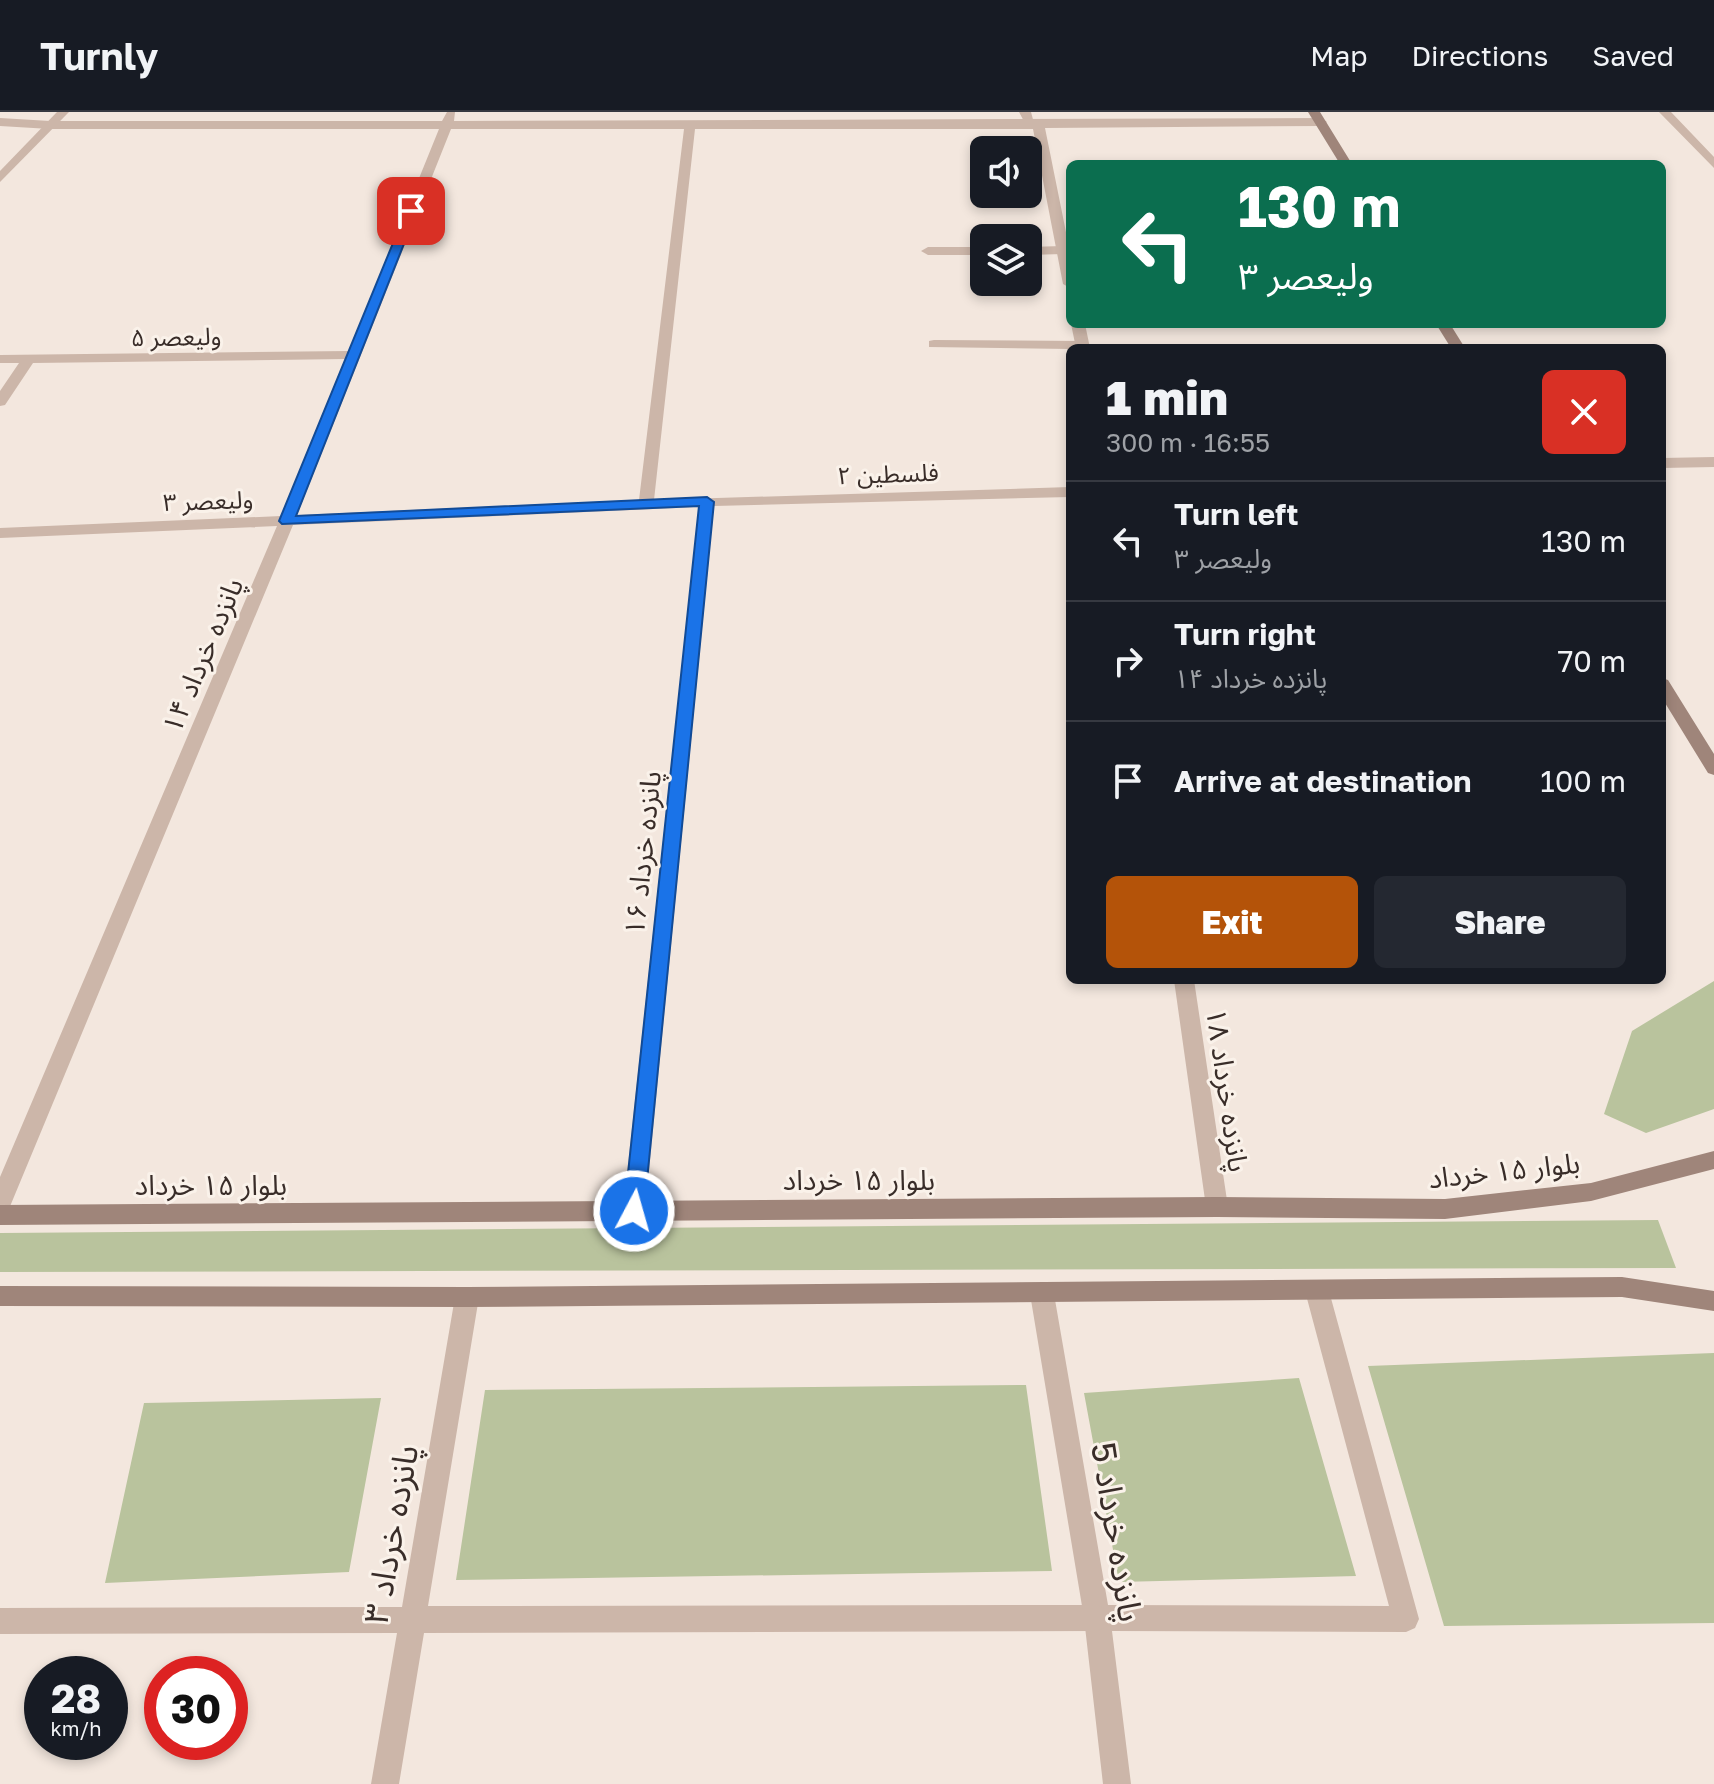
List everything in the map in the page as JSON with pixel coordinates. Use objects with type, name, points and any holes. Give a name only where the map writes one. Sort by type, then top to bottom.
[{"type":"main road","points":[[1318,117],[1344,160]]},
{"type":"main road","points":[[1666,691],[1714,769]]},
{"type":"main road","name":"بلوار ۱۵ خرداد","points":[[0,1215],[1217,1207],[1445,1209],[1591,1192],[1714,1160]]},
{"type":"main road","points":[[0,1296],[1042,1294],[1622,1287],[1714,1301]]},
{"type":"street","points":[[0,178],[63,112]]},
{"type":"street","points":[[1025,112],[1035,125],[1066,265]]},
{"type":"street","points":[[1665,112],[1714,164]]},
{"type":"street","points":[[0,122],[50,125],[449,118],[690,124],[1035,125],[1318,117]]},
{"type":"street","name":"پانزده خرداد ۱۴","points":[[0,1204],[287,521],[449,118]]},
{"type":"street","points":[[646,504],[690,124]]},
{"type":"street","points":[[1042,251],[1063,250]]},
{"type":"street","points":[[928,251],[970,251]]},
{"type":"street","points":[[934,344],[1066,346]]},
{"type":"street","name":"ولیعصر ۵","points":[[0,359],[353,355]]},
{"type":"street","points":[[0,402],[27,361]]},
{"type":"street","points":[[1666,463],[1714,462]]},
{"type":"street","name":"فلسطین ۲","points":[[707,502],[1066,492]]},
{"type":"street","name":"ولیعصر ۳","points":[[0,533],[707,502]]},
{"type":"street","name":"پانزده خرداد ۱۶","points":[[634,1211],[707,502]]},
{"type":"street","name":"پانزده خرداد ۱۸","points":[[1185,984],[1217,1207]]},
{"type":"street","points":[[0,1621],[1406,1619],[1317,1291]]},
{"type":"street","name":"پانزده خرداد 5","points":[[1042,1294],[1097,1618],[1117,1784]]},
{"type":"street","name":"پانزده خرداد ۳","points":[[385,1784],[467,1297]]},
{"type":"green space","points":[[1714,981],[1714,1109],[1646,1133],[1604,1114],[1632,1031]]},
{"type":"green space","points":[[1658,1220],[1676,1268],[0,1272],[0,1233]]},
{"type":"green space","points":[[1714,1353],[1714,1623],[1444,1626],[1368,1366]]},
{"type":"green space","points":[[1299,1378],[1356,1576],[1119,1582],[1084,1393]]},
{"type":"green space","points":[[1026,1385],[1052,1571],[456,1580],[485,1390]]},
{"type":"green space","points":[[381,1398],[349,1572],[105,1583],[144,1403]]},
{"type":"route","points":[[411,211],[287,521],[707,502],[634,1211]]}]
